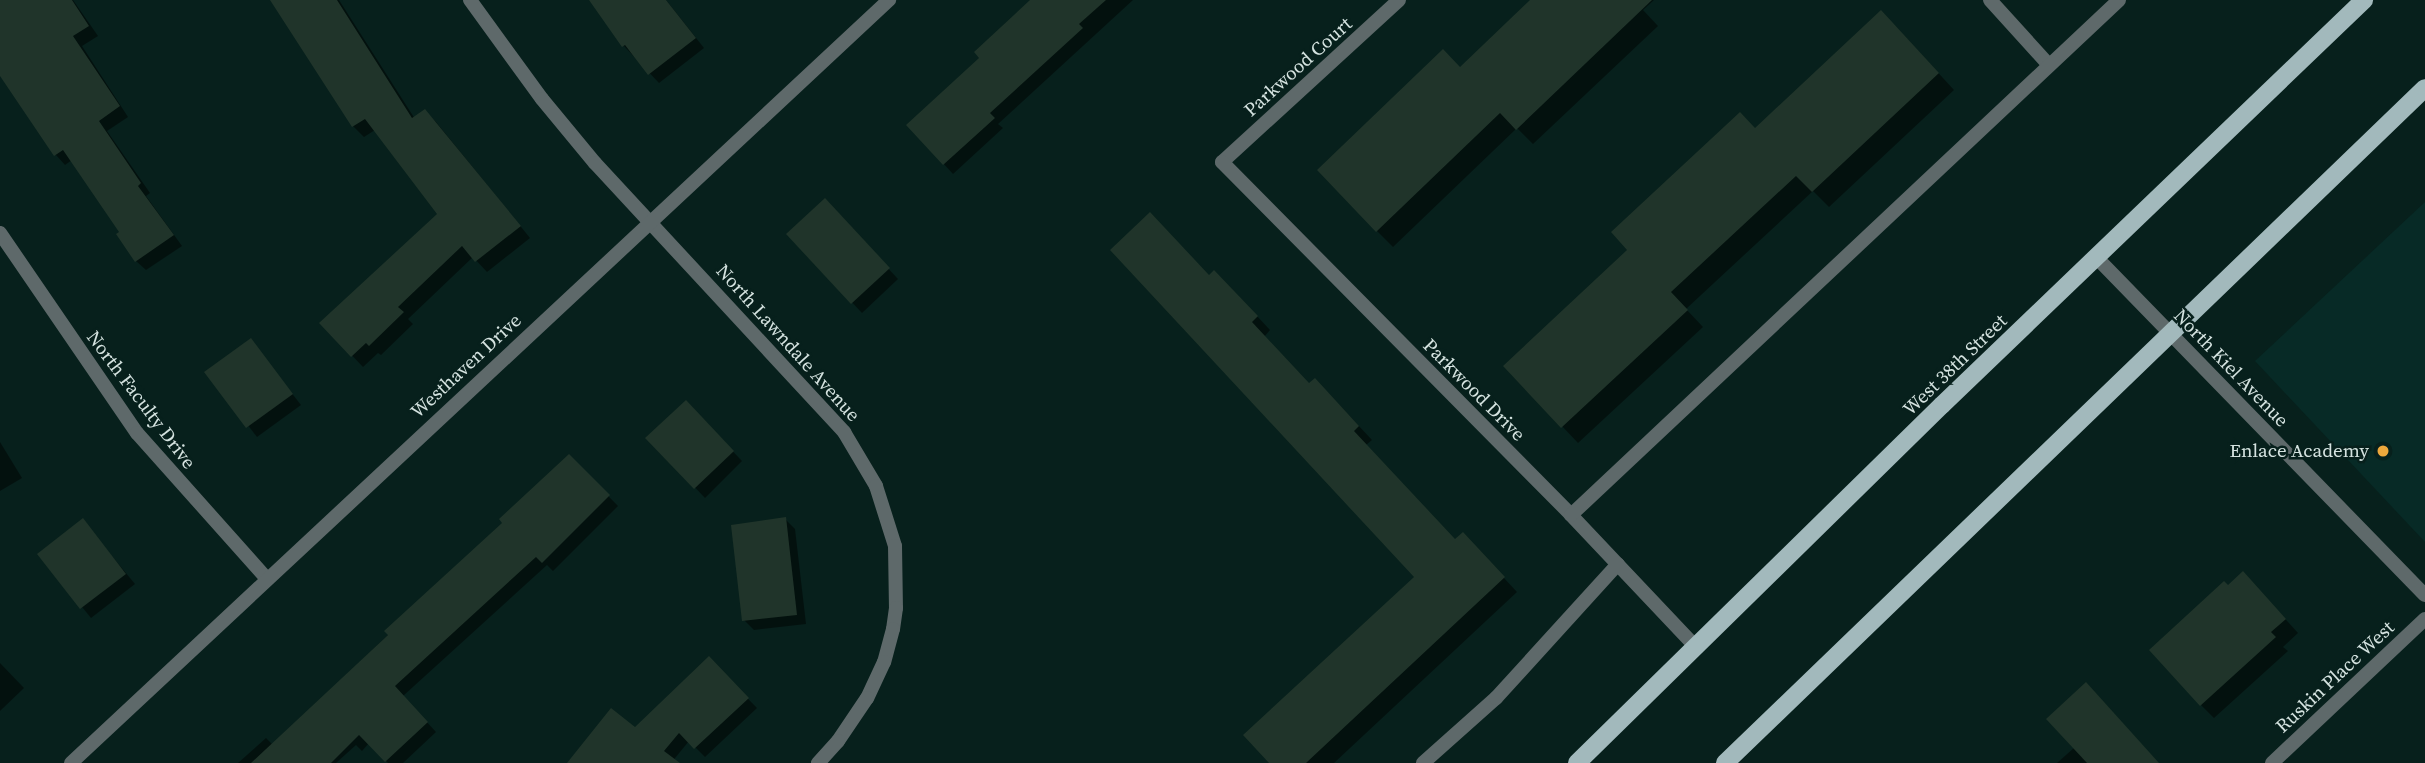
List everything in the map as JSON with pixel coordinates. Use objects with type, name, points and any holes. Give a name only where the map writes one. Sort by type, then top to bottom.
[{"type":"main road","name":"West 38th Street","points":[[1577,763],[2359,2]]},
{"type":"main road","points":[[1725,763],[2425,88]]},
{"type":"street","name":"North Lawndale Avenue","points":[[470,0],[542,99],[844,432],[868,467],[884,505],[895,546],[896,608],[893,629],[884,662],[867,698],[838,741],[818,763]]},
{"type":"street","name":"Westhaven Drive","points":[[71,763],[266,578],[889,0]]},
{"type":"street","name":"Parkwood Court","points":[[1222,162],[1399,0]]},
{"type":"street","points":[[1990,0],[2048,64]]},
{"type":"street","points":[[1572,515],[2119,0]]},
{"type":"street","name":"Parkwood Drive","points":[[1222,162],[1572,515],[1696,647]]},
{"type":"street","name":"North Faculty Drive","points":[[0,233],[137,433],[266,578]]},
{"type":"street","name":"North Kiel Avenue","points":[[2097,258],[2425,595]]},
{"type":"street","points":[[1423,763],[1496,698],[1618,564]]},
{"type":"street","name":"Ruskin Place West","points":[[2272,763],[2425,619]]},
{"type":"shaded area","name":"Enlace Academy","points":[[2425,202],[2425,542],[2255,361]]},
{"type":"building","points":[[0,0],[72,0],[89,26],[73,36],[120,106],[99,121],[141,183],[138,186],[174,235],[135,262],[116,234],[119,232],[63,150],[54,156],[0,76]]},
{"type":"building","points":[[270,0],[337,0],[412,118],[425,109],[521,226],[475,262],[462,246],[398,307],[404,312],[369,346],[366,343],[351,357],[319,323],[437,214],[365,119],[352,127]]},
{"type":"building","points":[[589,0],[666,0],[696,38],[648,75],[625,45],[622,47]]},
{"type":"building","points":[[1030,0],[1106,0],[1079,24],[1083,28],[990,113],[995,118],[943,165],[906,125],[979,58],[974,52]]},
{"type":"building","points":[[1530,0],[1652,0],[1516,130],[1500,113],[1376,232],[1317,170],[1443,49],[1460,67]]},
{"type":"building","points":[[1881,10],[1939,73],[1812,192],[1796,176],[1671,292],[1688,310],[1561,428],[1503,366],[1627,250],[1611,232],[1740,112],[1755,128]]},
{"type":"building","points":[[825,198],[890,268],[851,304],[786,234]]},
{"type":"building","points":[[1150,212],[1209,275],[1214,270],[1258,316],[1252,322],[1309,383],[1315,378],[1359,426],[1354,431],[1455,539],[1463,532],[1505,577],[1306,763],[1269,763],[1243,735],[1414,577],[1110,250]]},
{"type":"building","points":[[251,338],[293,394],[246,428],[204,372]]},
{"type":"building","points":[[686,400],[734,451],[694,489],[645,438]]},
{"type":"building","points":[[569,454],[610,495],[542,563],[536,557],[395,686],[428,722],[385,762],[359,735],[331,763],[251,763],[388,635],[384,631],[502,523],[499,519]]},
{"type":"building","points":[[786,517],[797,615],[742,621],[731,525]]},
{"type":"building","points":[[83,518],[126,574],[80,609],[37,554]]},
{"type":"building","points":[[2243,571],[2286,619],[2271,632],[2276,637],[2200,706],[2149,650],[2224,581],[2228,585]]},
{"type":"building","points":[[709,656],[749,698],[694,749],[679,733],[664,751],[680,763],[567,763],[611,708],[635,727]]},
{"type":"building","points":[[2086,682],[2159,763],[2087,763],[2046,719]]},
{"type":"place","name":"Enlace Academy","points":[[2383,451]]}]
